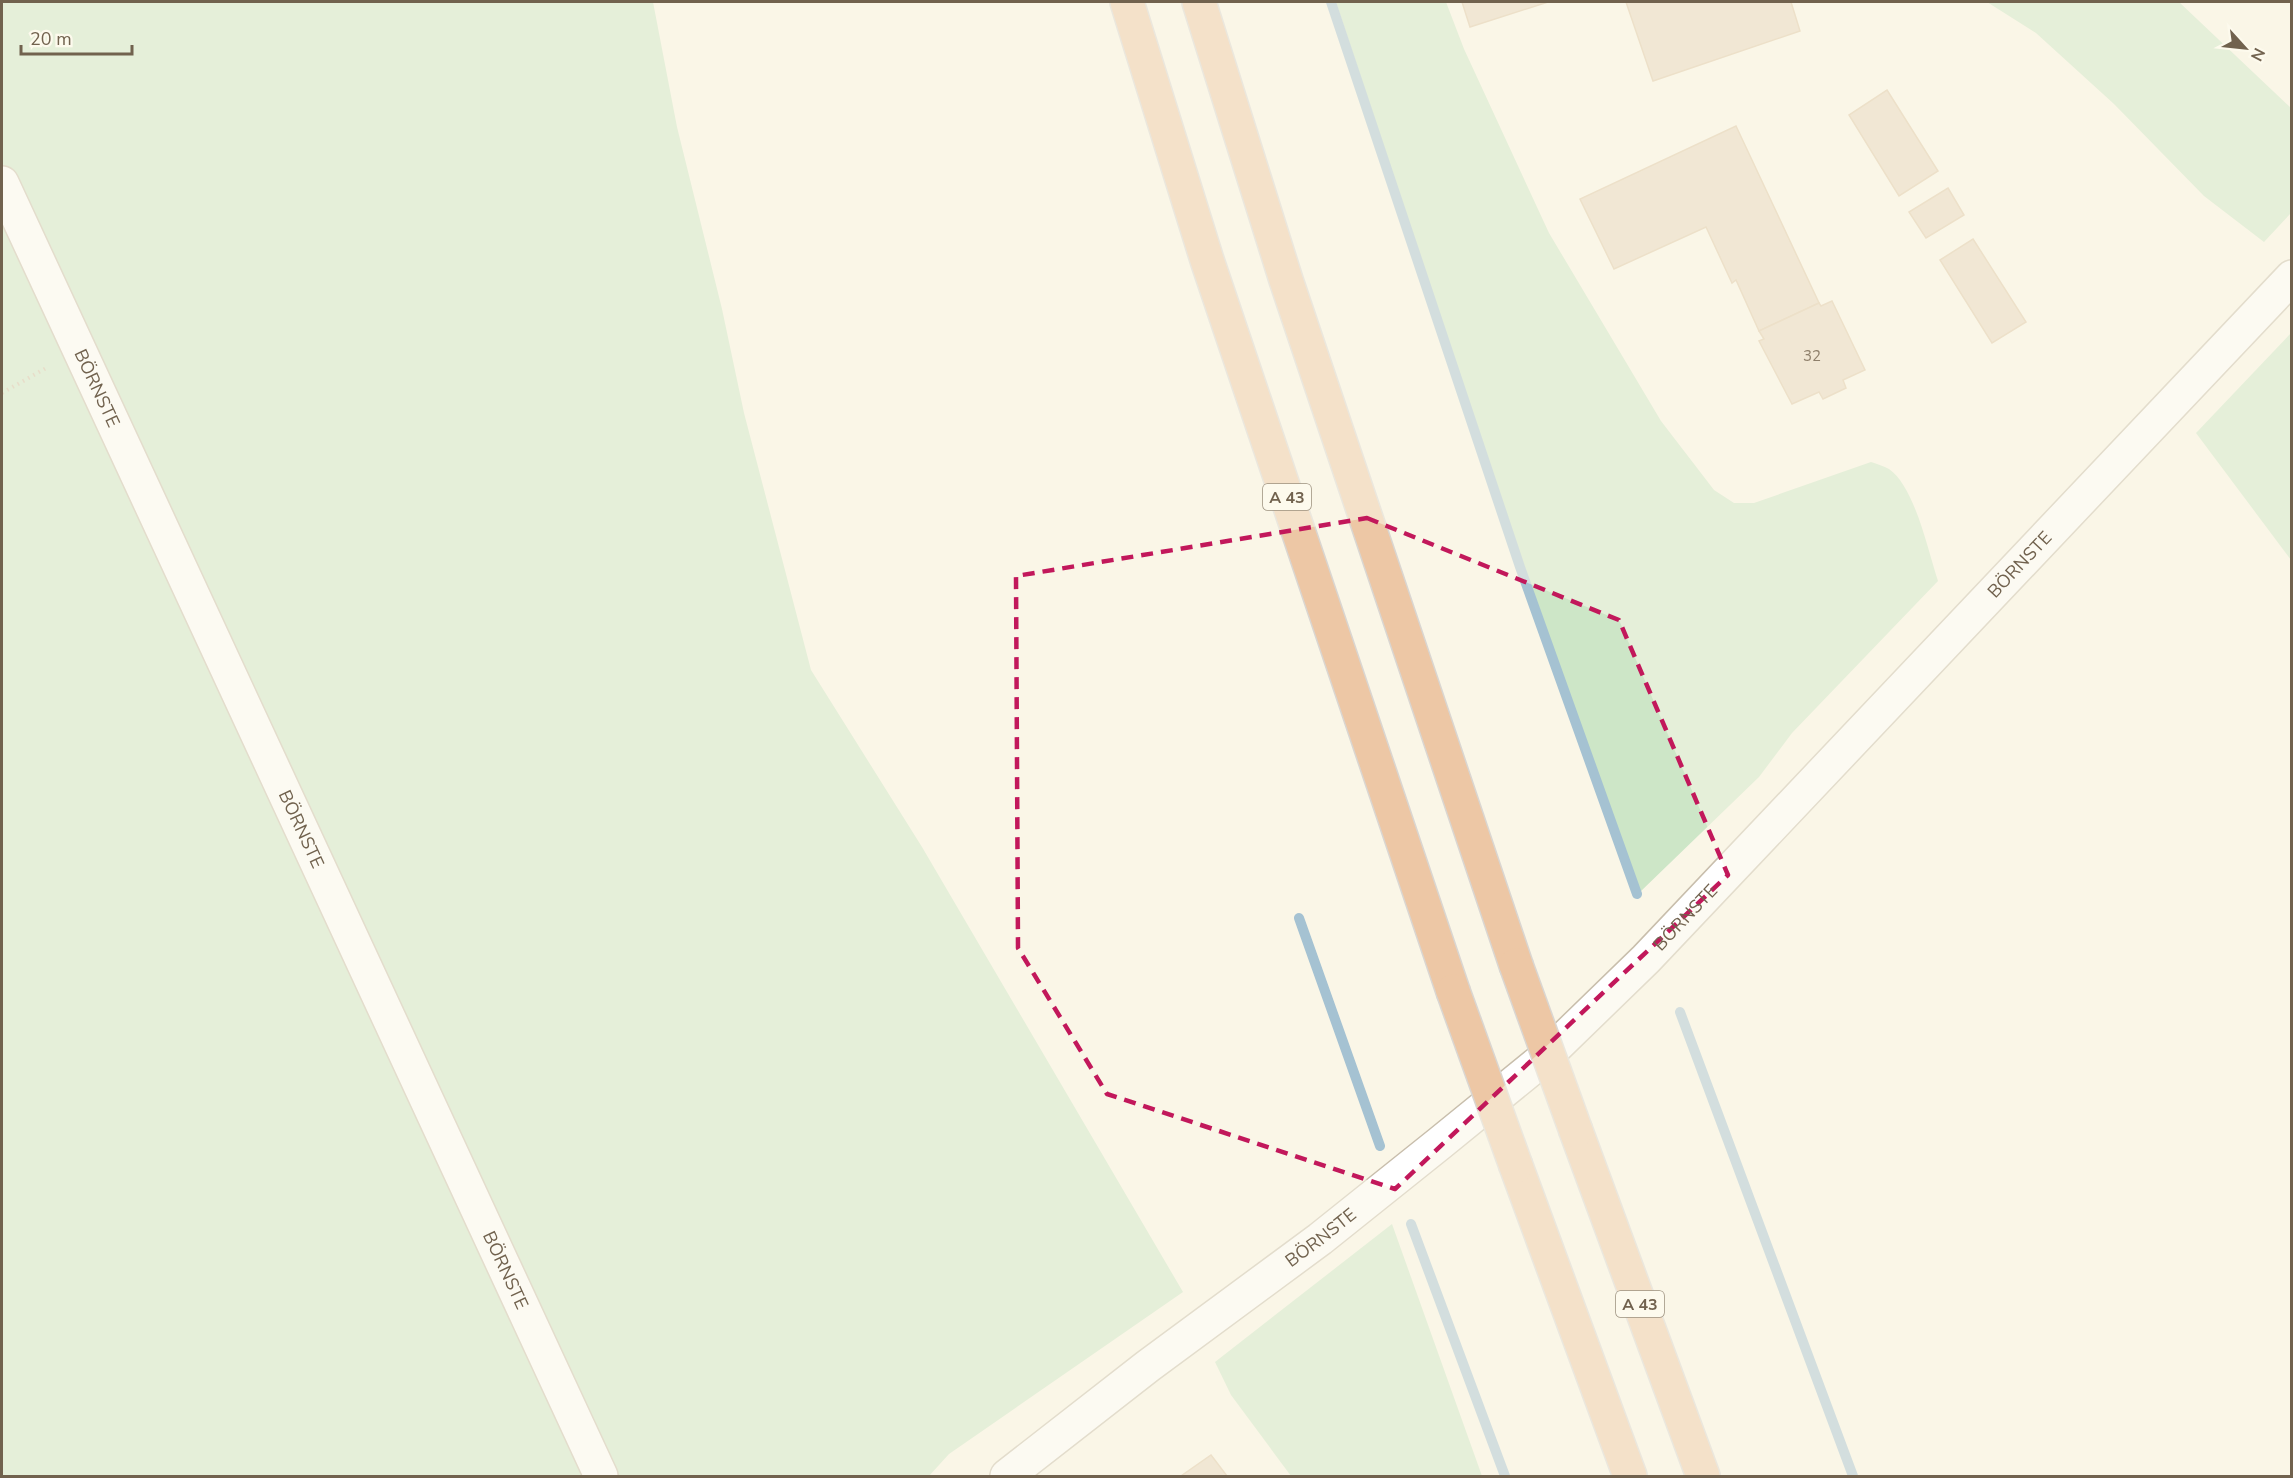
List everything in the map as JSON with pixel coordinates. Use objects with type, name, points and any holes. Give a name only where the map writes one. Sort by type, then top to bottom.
[{"type":"highway","name":"A 43","points":[[1128,2],[1207,260],[1453,991],[1629,1476]]},
{"type":"highway","name":"A 43","points":[[1199,2],[1286,280],[1516,965],[1703,1476]]},
{"type":"street","name":"BÖRNSTE","points":[[2,183],[601,1476]]},
{"type":"street","name":"BÖRNSTE","points":[[1007,1476],[1148,1366],[1320,1239],[1542,1060],[1646,959],[2292,277]]},
{"type":"path","points":[[2,393],[78,350]]},
{"type":"highlighted area","points":[[1367,518],[1619,620],[1728,875],[1395,1189],[1107,1094],[1018,948],[1016,576]]},
{"type":"green space","points":[[2,2],[653,2],[677,127],[722,309],[744,413],[811,670],[922,847],[1183,1292],[949,1454],[929,1476],[2,1476]]},
{"type":"green space","points":[[1336,2],[1446,2],[1464,49],[1549,233],[1661,421],[1714,490],[1734,503],[1754,503],[1871,462],[1889,469],[1898,478],[1913,504],[1919,521],[1938,581],[1792,733],[1759,777],[1640,892],[1494,481]]},
{"type":"green space","points":[[1987,2],[2179,2],[2291,108],[2291,213],[2264,242],[2204,196],[2114,104],[2036,33]]},
{"type":"green space","points":[[2291,333],[2291,560],[2196,433]]},
{"type":"green space","points":[[1392,1224],[1482,1476],[1291,1476],[1231,1395],[1215,1362]]},
{"type":"building","points":[[1462,2],[1548,2],[1470,27]]},
{"type":"building","points":[[1626,2],[1791,2],[1800,31],[1653,81]]},
{"type":"building","points":[[1887,90],[1938,171],[1899,196],[1849,115]]},
{"type":"building","points":[[1736,126],[1819,303],[1759,331],[1736,280],[1732,283],[1706,227],[1614,269],[1580,199]]},
{"type":"building","points":[[1948,188],[1964,215],[1926,238],[1909,212]]},
{"type":"building","points":[[1973,239],[2026,322],[1992,343],[1940,260]]},
{"type":"building","points":[[1832,301],[1865,370],[1843,380],[1846,388],[1823,399],[1819,392],[1792,404],[1759,341],[1764,339],[1759,331],[1819,303],[1821,306]]},
{"type":"building","points":[[1211,1455],[1227,1476],[1181,1476]]},
{"type":"waterway","points":[[1331,2],[1520,567],[1637,894]]},
{"type":"waterway","points":[[1299,918],[1380,1146]]},
{"type":"waterway","points":[[1680,1012],[1853,1476]]},
{"type":"waterway","points":[[1411,1224],[1505,1476]]}]
